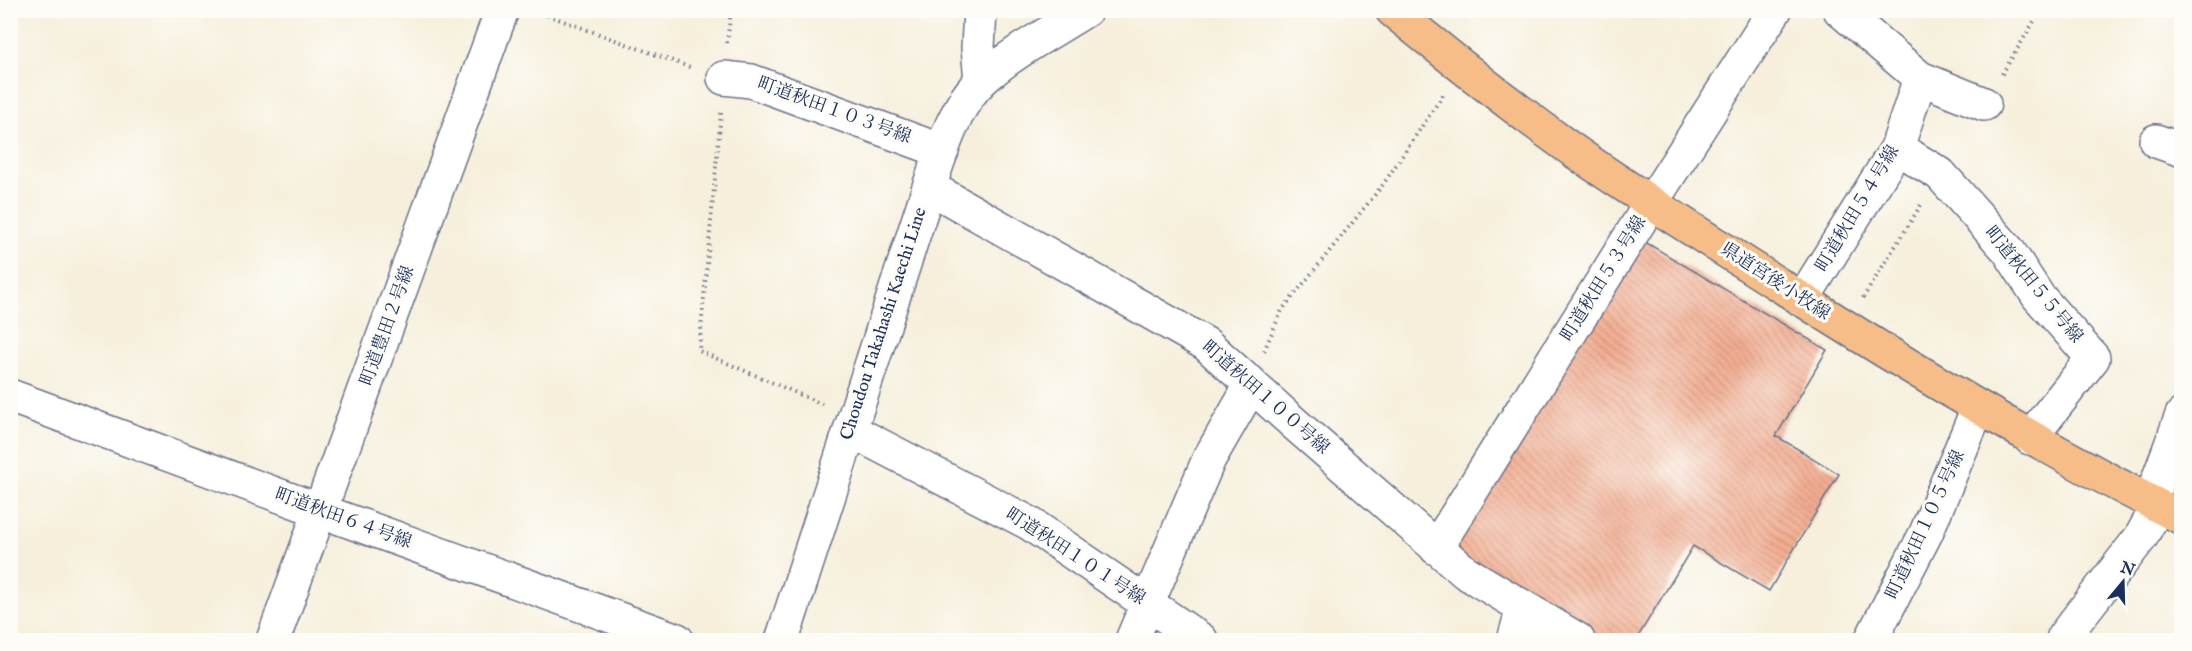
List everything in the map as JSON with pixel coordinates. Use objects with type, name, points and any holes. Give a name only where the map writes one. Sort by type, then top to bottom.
[{"type":"main road","name":"県道宮後小牧線","points":[[1392,10],[1462,67],[1565,144],[1651,203],[1802,300],[1978,408],[2163,508]]},
{"type":"street","name":"町道豊田２号線","points":[[273,640],[502,10]]},
{"type":"street","points":[[980,10],[978,48],[981,81]]},
{"type":"street","name":"Choudou Takahashi Kaechi Line","points":[[782,640],[929,187],[942,151],[965,103],[981,81],[1008,60],[1086,10]]},
{"type":"street","name":"町道秋田５３号線","points":[[1436,548],[1651,203],[1775,10]]},
{"type":"street","points":[[1840,10],[1920,78],[1984,104]]},
{"type":"street","name":"町道秋田１０３号線","points":[[724,78],[751,81],[942,151]]},
{"type":"street","name":"町道秋田５４号線","points":[[1802,300],[1897,148],[1920,78]]},
{"type":"street","name":"町道秋田５５号線","points":[[1897,148],[1940,174],[2008,250],[2038,296],[2092,358],[2030,438]]},
{"type":"street","name":"町道秋田１００号線","points":[[929,187],[1206,344],[1465,572],[1578,640]]},
{"type":"street","points":[[1132,640],[1209,459],[1244,398],[1250,382]]},
{"type":"street","name":"町道秋田６４号線","points":[[10,396],[677,640]]},
{"type":"street","name":"町道秋田１０５号線","points":[[1871,640],[1926,533],[1978,408]]},
{"type":"street","points":[[2063,640],[2163,508],[2181,415]]},
{"type":"street","name":"町道秋田１０１号線","points":[[852,423],[1029,523],[1201,640]]},
{"type":"street","points":[[1514,640],[1523,608]]},
{"type":"path","points":[[536,10],[724,78]]},
{"type":"path","points":[[731,10],[699,351],[852,423]]},
{"type":"path","points":[[1250,382],[1282,310],[1382,186],[1462,67]]},
{"type":"building","points":[[1640,239],[1827,350],[1776,436],[1839,474],[1769,591],[1693,546],[1636,640],[1598,640],[1452,553]]}]
